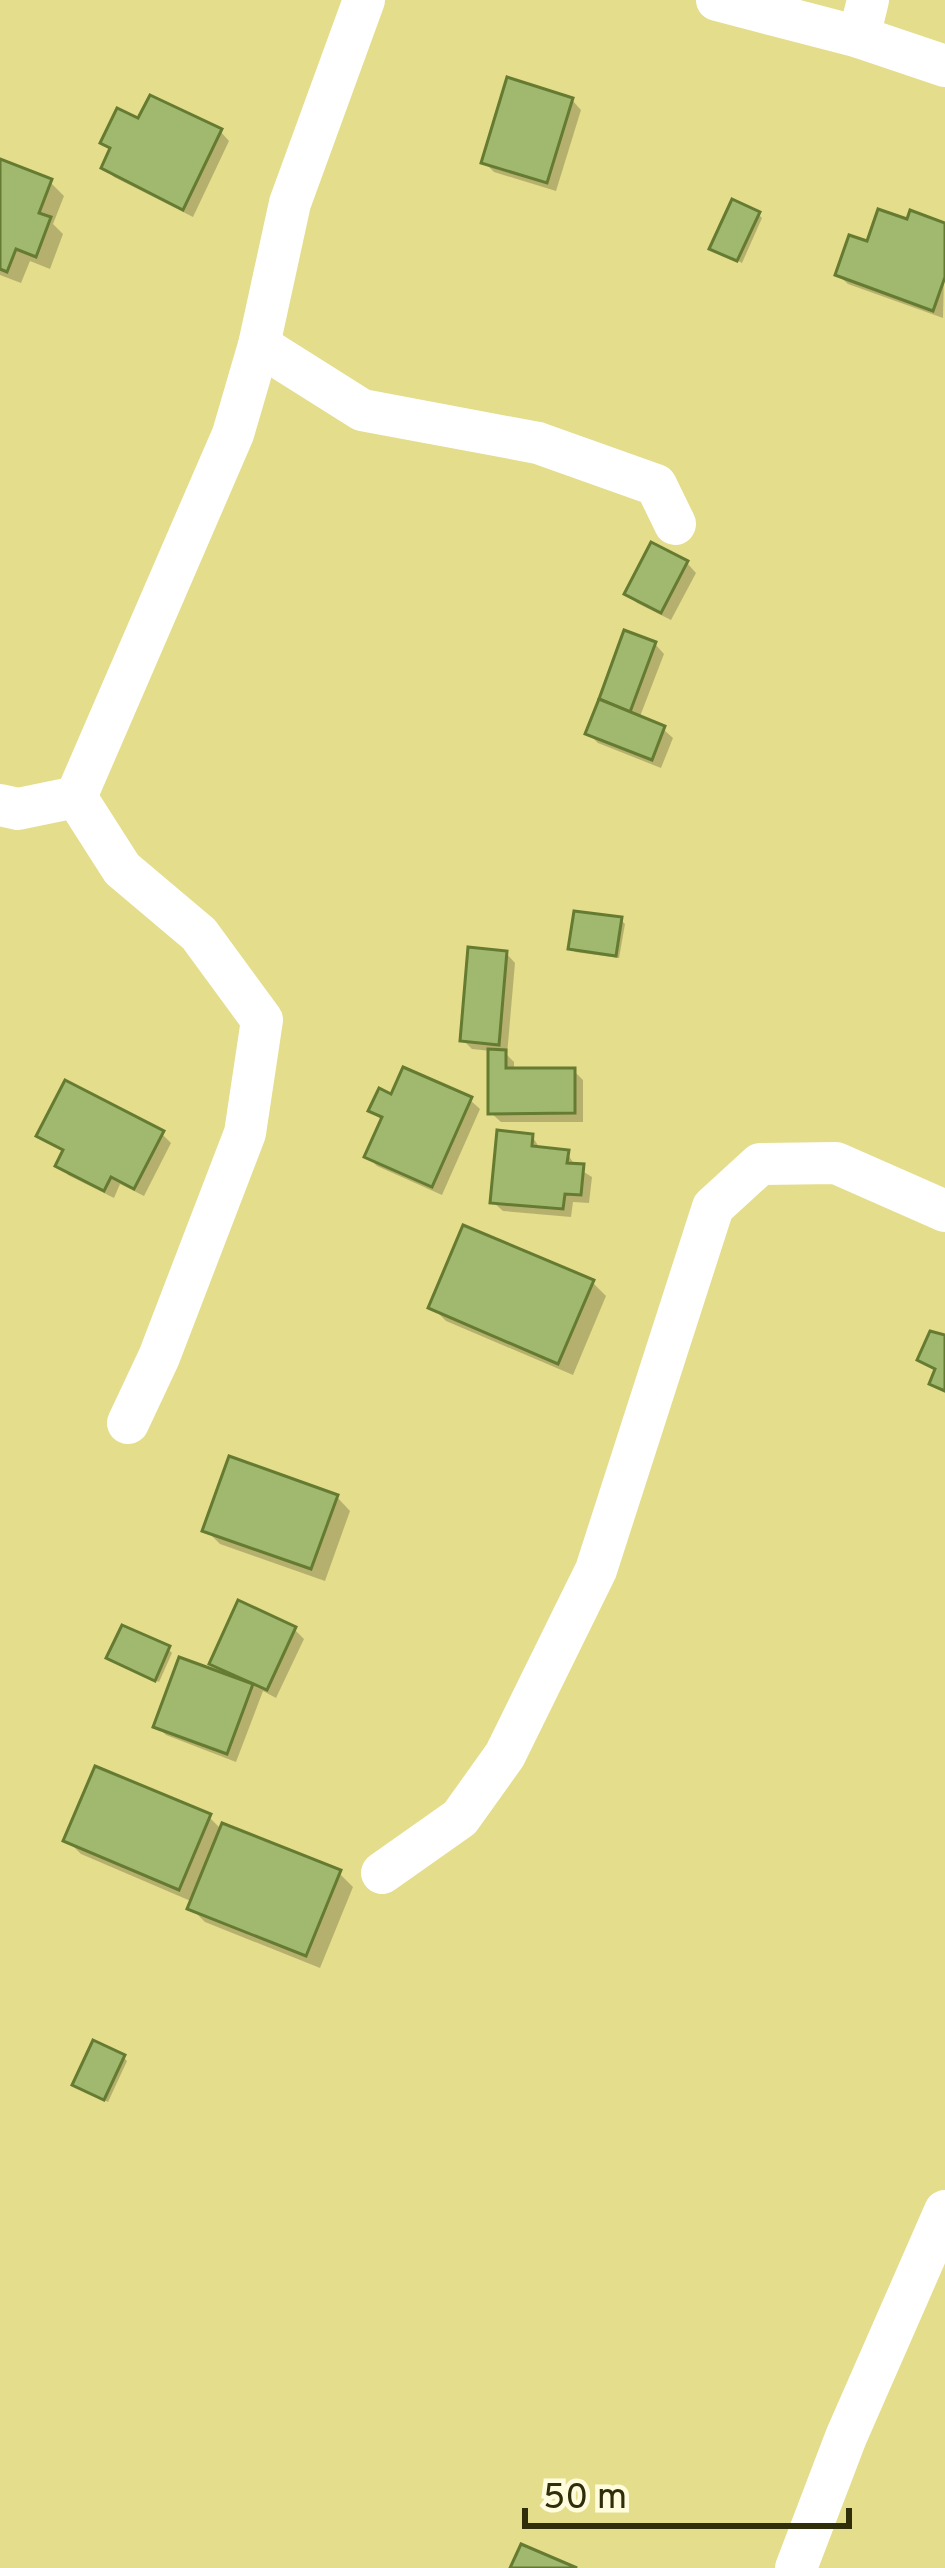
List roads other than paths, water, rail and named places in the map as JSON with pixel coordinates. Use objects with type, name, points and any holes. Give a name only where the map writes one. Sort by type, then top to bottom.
[{"type":"street","points":[[76,797],[233,434],[259,345],[290,203],[364,0]]},
{"type":"street","points":[[717,0],[863,18],[945,65]]},
{"type":"street","points":[[259,345],[362,410],[538,443],[656,485],[676,524]]},
{"type":"street","points":[[0,806],[18,809],[76,797]]},
{"type":"street","points":[[76,797],[122,869],[199,934],[262,1019],[245,1133],[159,1357],[128,1423]]},
{"type":"street","points":[[382,1873],[460,1818],[515,1735],[596,1570],[712,1208],[760,1164],[836,1163],[945,1211]]},
{"type":"street","points":[[796,2568],[846,2438],[945,2212]]}]
